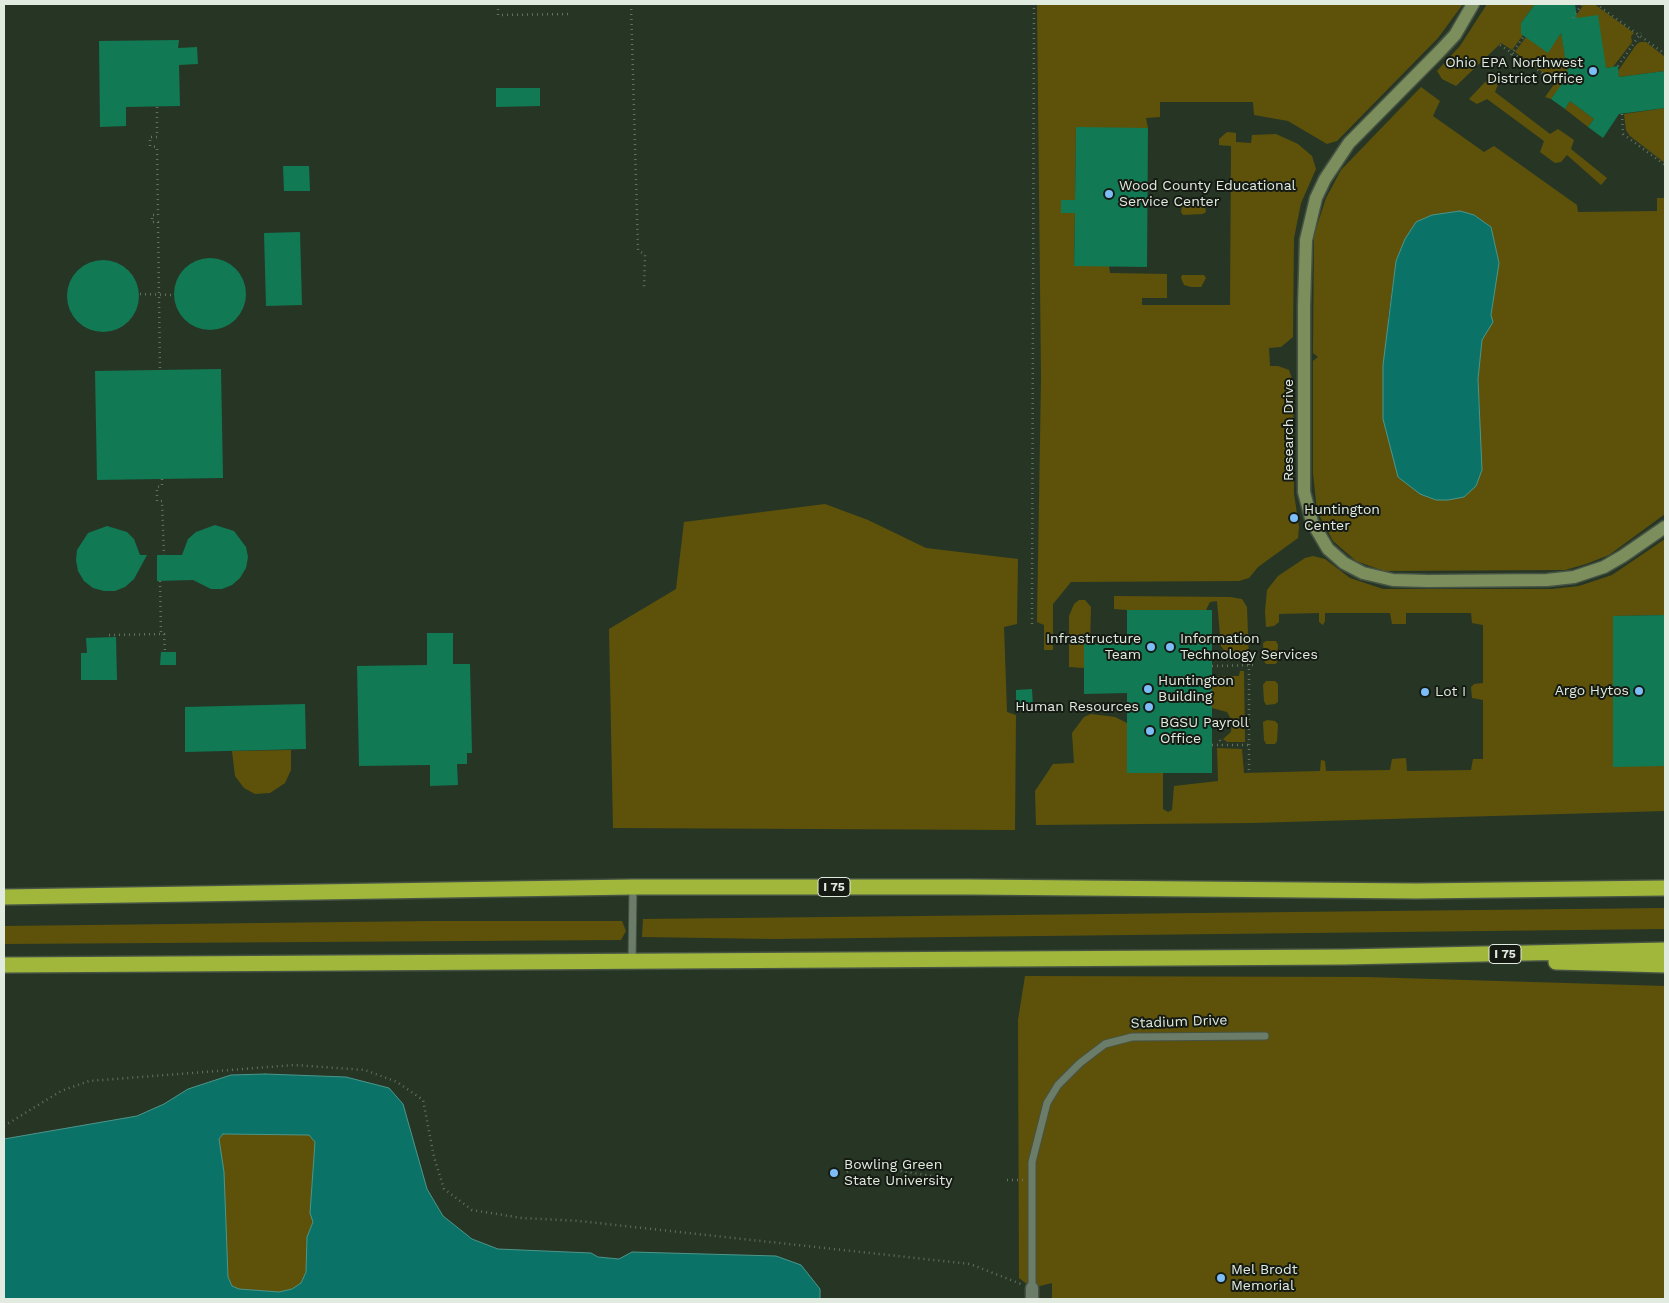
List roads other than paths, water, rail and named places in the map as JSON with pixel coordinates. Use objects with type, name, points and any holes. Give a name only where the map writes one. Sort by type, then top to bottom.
[{"type":"highway","name":"I 75","points":[[4,897],[632,888],[980,887],[1416,892],[1665,888]]},
{"type":"highway","name":"I 75","points":[[4,965],[1344,957],[1665,950]]},
{"type":"highway","points":[[1344,957],[1665,965]]},
{"type":"street","name":"Research Drive","points":[[1474,4],[1455,34],[1440,51],[1349,143],[1325,178],[1316,198],[1309,226],[1304,262],[1304,492],[1312,522],[1332,553],[1344,563],[1363,573],[1394,580],[1428,581],[1547,580],[1574,577],[1610,563],[1665,526]]},
{"type":"lane","points":[[632,888],[632,961]]},
{"type":"lane","name":"Stadium Drive","points":[[1032,1294],[1032,1162],[1047,1103],[1058,1085],[1105,1044],[1132,1037],[1158,1035],[1265,1036]]},
{"type":"water","points":[[1460,211],[1474,215],[1491,227],[1499,263],[1491,315],[1493,322],[1482,340],[1478,379],[1482,470],[1476,486],[1464,497],[1436,500],[1420,494],[1398,477],[1383,419],[1383,365],[1396,261],[1405,239],[1416,222],[1432,215]]},
{"type":"water","points":[[265,1074],[346,1077],[389,1088],[403,1104],[427,1189],[443,1216],[472,1239],[498,1249],[591,1253],[598,1257],[619,1259],[632,1252],[776,1256],[801,1265],[820,1289],[820,1299],[4,1299],[4,1139],[137,1116],[164,1104],[188,1089],[231,1075]],"holes":[[[223,1134],[309,1135],[315,1142],[310,1213],[313,1222],[307,1237],[306,1272],[301,1283],[292,1289],[279,1292],[239,1289],[232,1286],[228,1277],[224,1172],[219,1139]]]},
{"type":"place","name":"Ohio EPA Northwest District Office","points":[[1593,71]]},
{"type":"place","name":"Wood County Educational Service Center","points":[[1109,194]]},
{"type":"place","name":"Huntington Center","points":[[1294,518]]},
{"type":"place","name":"Infrastructure Team","points":[[1151,647]]},
{"type":"place","name":"Information Technology Services","points":[[1170,647]]},
{"type":"place","name":"Huntington Building","points":[[1148,689]]},
{"type":"place","name":"Argo Hytos","points":[[1639,691]]},
{"type":"place","name":"Lot I","points":[[1425,692]]},
{"type":"place","name":"Human Resources","points":[[1149,707]]},
{"type":"place","name":"BGSU Payroll Office","points":[[1150,731]]},
{"type":"place","name":"Bowling Green State University","points":[[834,1173]]},
{"type":"place","name":"Mel Brodt Memorial","points":[[1221,1278]]}]
